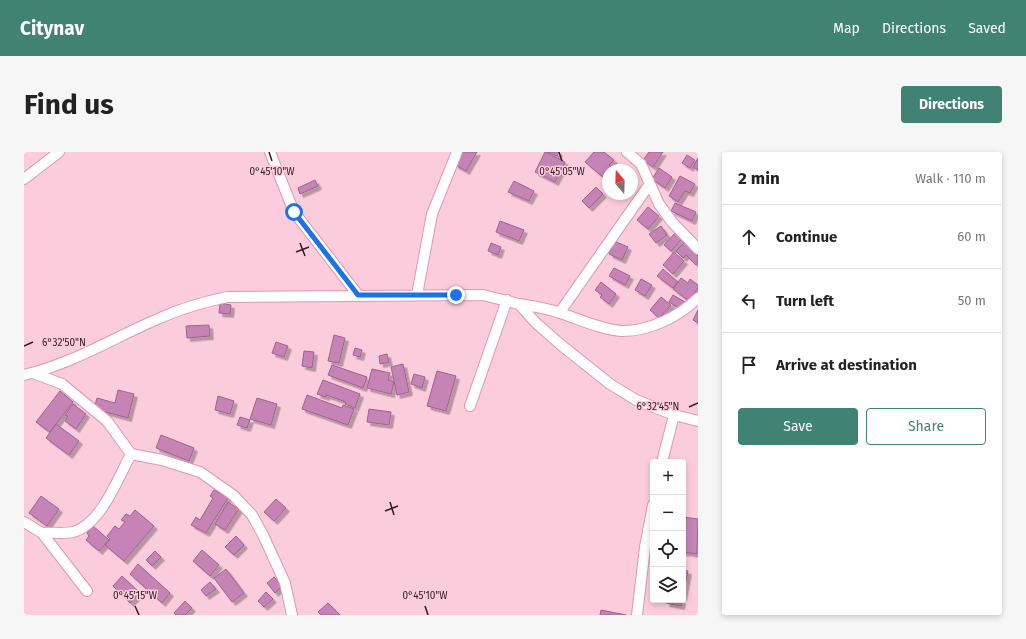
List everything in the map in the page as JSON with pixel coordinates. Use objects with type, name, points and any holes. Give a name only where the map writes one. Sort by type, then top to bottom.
[{"type":"street","points":[[24,179],[59,152]]},
{"type":"street","points":[[270,152],[294,212],[358,295]]},
{"type":"street","points":[[417,295],[432,214],[457,152]]},
{"type":"street","points":[[627,152],[641,164],[649,185],[672,222],[698,249]]},
{"type":"street","points":[[560,312],[649,185]]},
{"type":"street","points":[[28,374],[94,348],[161,317],[227,296],[483,295],[560,312],[582,321],[621,331],[645,328],[674,317],[698,298]]},
{"type":"street","points":[[470,406],[507,300]]},
{"type":"street","points":[[519,304],[536,323],[610,384],[636,400],[674,415],[698,421]]},
{"type":"street","points":[[28,374],[62,384],[107,421],[131,454],[162,460],[200,472],[233,495],[252,515],[263,535],[285,583],[292,615]]},
{"type":"street","points":[[663,459],[674,415]]},
{"type":"street","points":[[42,533],[73,532],[87,525],[106,501],[131,454]]},
{"type":"street","points":[[24,522],[42,533],[87,591]]},
{"type":"street","points":[[637,615],[650,526]]},
{"type":"building","points":[[462,152],[477,152],[466,171],[455,165]]},
{"type":"building","points":[[545,152],[565,162],[555,182],[535,172]]},
{"type":"building","points":[[547,152],[559,152],[557,156]]},
{"type":"building","points":[[594,152],[604,152],[614,160],[610,164],[602,164],[602,176],[585,162]]},
{"type":"building","points":[[649,152],[663,152],[653,167],[643,160]]},
{"type":"building","points":[[687,155],[695,160],[690,168],[682,163]]},
{"type":"building","points":[[698,158],[698,170],[693,167]]},
{"type":"building","points":[[659,168],[672,177],[665,188],[652,179]]},
{"type":"building","points":[[680,176],[695,184],[690,193],[685,191],[678,202],[669,196]]},
{"type":"building","points":[[315,180],[318,186],[300,194],[298,188]]},
{"type":"building","points":[[514,181],[534,191],[529,201],[508,192]]},
{"type":"building","points":[[596,187],[602,193],[602,195],[589,208],[582,201]]},
{"type":"building","points":[[675,203],[696,212],[692,221],[671,211]]},
{"type":"building","points":[[648,207],[659,216],[648,229],[637,220]]},
{"type":"building","points":[[500,221],[524,230],[519,241],[496,232]]},
{"type":"building","points":[[661,226],[667,235],[656,243],[649,234]]},
{"type":"building","points":[[675,233],[682,239],[671,251],[664,245]]},
{"type":"building","points":[[614,241],[628,247],[622,260],[609,254]]},
{"type":"building","points":[[685,242],[698,255],[698,262],[696,265],[686,255],[683,258],[676,251]]},
{"type":"building","points":[[491,243],[501,247],[498,255],[488,251]]},
{"type":"building","points":[[674,252],[684,261],[673,274],[663,265]]},
{"type":"building","points":[[614,268],[630,276],[625,285],[609,276]]},
{"type":"building","points":[[663,269],[678,282],[673,288],[657,276]]},
{"type":"building","points":[[681,278],[688,283],[690,279],[698,285],[698,288],[689,301],[673,289]]},
{"type":"building","points":[[641,279],[652,285],[645,296],[635,290]]},
{"type":"building","points":[[601,282],[616,294],[609,304],[600,297],[602,295],[595,290]]},
{"type":"building","points":[[673,295],[685,302],[680,309],[669,302]]},
{"type":"building","points":[[661,297],[671,305],[659,318],[650,310]]},
{"type":"building","points":[[220,303],[231,305],[230,314],[219,313]]},
{"type":"building","points":[[698,310],[698,323],[693,320]]},
{"type":"building","points":[[209,325],[210,336],[187,338],[186,326]]},
{"type":"building","points":[[334,335],[345,338],[339,363],[328,361]]},
{"type":"building","points":[[276,342],[288,346],[284,357],[272,353]]},
{"type":"building","points":[[355,348],[362,350],[360,357],[353,355]]},
{"type":"building","points":[[304,351],[314,352],[312,368],[302,366]]},
{"type":"building","points":[[387,354],[389,362],[380,364],[379,356]]},
{"type":"building","points":[[403,364],[409,392],[397,395],[391,367]]},
{"type":"building","points":[[332,365],[367,377],[363,388],[328,375]]},
{"type":"building","points":[[372,369],[390,373],[388,380],[394,382],[391,394],[367,388]]},
{"type":"building","points":[[437,371],[456,376],[446,411],[427,406]]},
{"type":"building","points":[[414,374],[425,377],[422,388],[411,384]]},
{"type":"building","points":[[323,380],[360,394],[355,408],[345,404],[346,402],[326,395],[326,397],[317,394]]},
{"type":"building","points":[[118,390],[134,394],[128,418],[94,409],[97,398],[115,403]]},
{"type":"building","points":[[60,391],[73,402],[50,432],[36,422]]},
{"type":"building","points":[[307,395],[342,408],[343,405],[354,409],[348,425],[302,409]]},
{"type":"building","points":[[218,396],[234,401],[230,414],[215,410]]},
{"type":"building","points":[[257,398],[277,404],[271,425],[250,419]]},
{"type":"building","points":[[73,404],[86,414],[76,429],[65,421],[68,416],[65,415]]},
{"type":"building","points":[[369,409],[391,412],[389,425],[367,422]]},
{"type":"building","points":[[240,417],[250,420],[247,428],[237,425]]},
{"type":"building","points":[[56,424],[79,441],[69,455],[46,438]]},
{"type":"building","points":[[161,435],[194,448],[189,461],[156,448]]},
{"type":"building","points":[[214,490],[228,498],[206,533],[191,525],[196,517],[200,520],[213,498],[210,496]]},
{"type":"building","points":[[41,496],[59,509],[47,526],[29,513]]},
{"type":"building","points":[[276,499],[286,508],[274,521],[264,512]]},
{"type":"building","points":[[228,502],[239,509],[225,530],[215,524]]},
{"type":"building","points":[[135,510],[154,526],[124,561],[105,545],[110,539],[107,536],[115,526],[119,529],[125,522],[121,520],[126,514],[130,516]]},
{"type":"building","points":[[686,517],[698,519],[697,554],[686,552]]},
{"type":"building","points":[[93,526],[109,540],[99,551],[86,540],[89,536],[87,533]]},
{"type":"building","points":[[236,536],[244,545],[234,555],[225,547]]},
{"type":"building","points":[[202,550],[219,565],[210,576],[193,561]]},
{"type":"building","points":[[155,551],[161,557],[152,566],[146,560]]},
{"type":"building","points":[[138,564],[170,593],[162,603],[130,574]]},
{"type":"building","points":[[226,569],[244,593],[232,602],[214,578]]},
{"type":"building","points":[[686,571],[688,571],[686,581]]},
{"type":"building","points":[[122,576],[140,593],[130,603],[113,586]]},
{"type":"building","points":[[274,577],[282,586],[275,593],[267,583]]},
{"type":"building","points":[[210,582],[216,589],[206,596],[201,590]]},
{"type":"building","points":[[266,592],[273,599],[264,607],[258,601]]},
{"type":"building","points":[[185,601],[192,608],[185,615],[176,615],[174,613]]},
{"type":"building","points":[[328,603],[340,615],[321,615],[318,612]]},
{"type":"building","points":[[666,603],[682,603],[681,606]]},
{"type":"building","points":[[601,610],[626,615],[600,615]]},
{"type":"route","points":[[294,212],[358,295],[456,295]]}]
